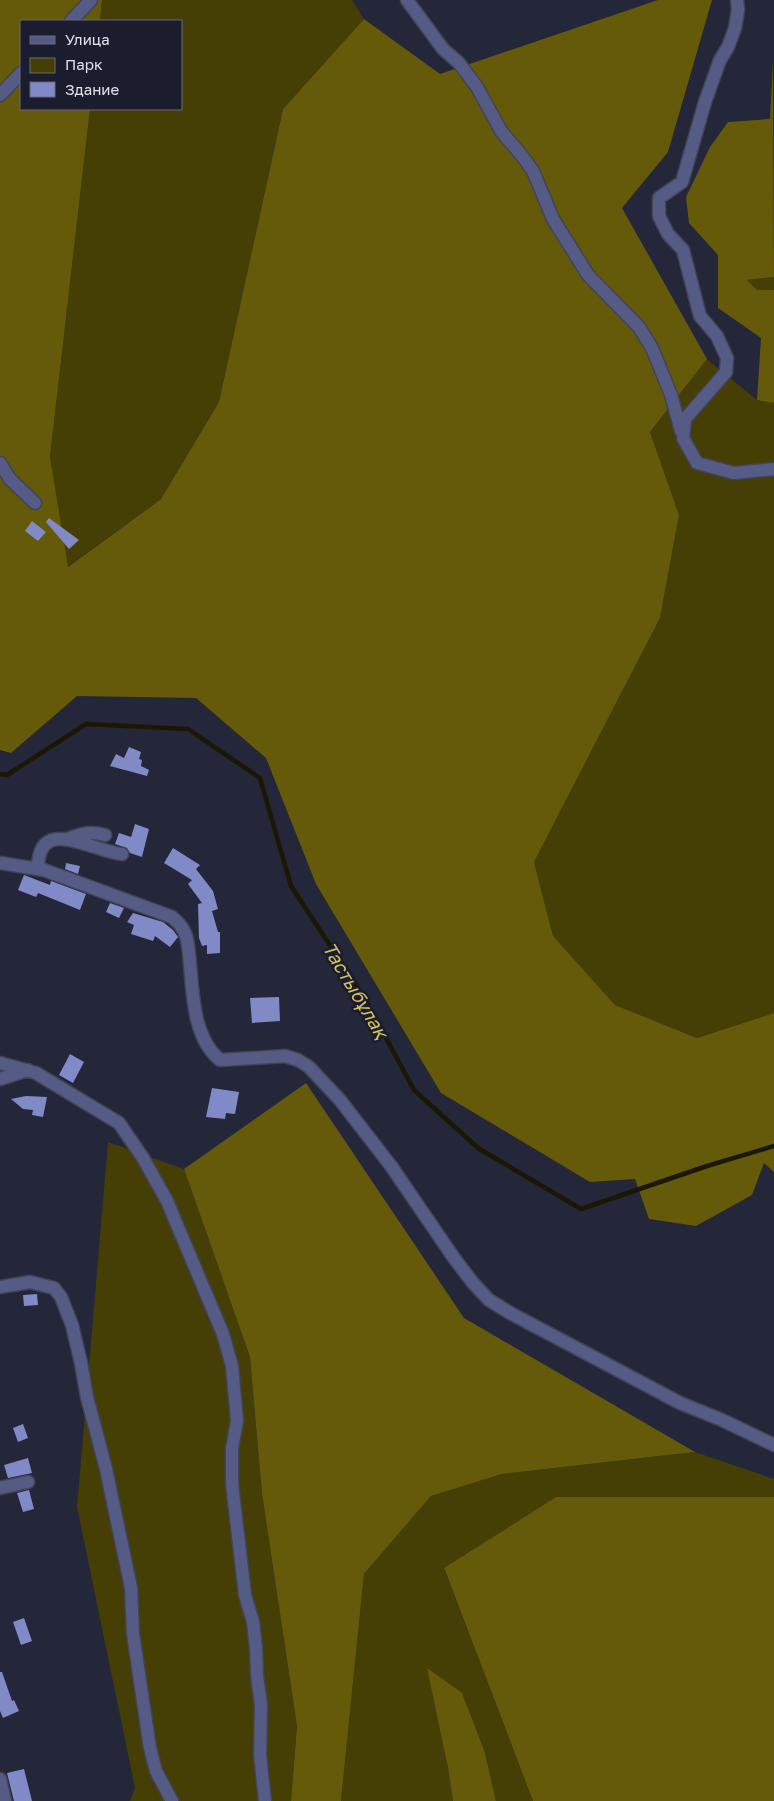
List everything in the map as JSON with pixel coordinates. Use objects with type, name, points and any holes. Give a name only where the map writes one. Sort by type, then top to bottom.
[{"type":"street","points":[[72,20],[91,0]]},
{"type":"street","points":[[408,0],[443,49],[459,63],[477,86],[501,131],[533,171],[553,219],[588,275],[639,327],[652,348],[671,395],[683,438],[698,463],[734,473],[774,469]]},
{"type":"street","points":[[683,438],[685,419],[726,372],[727,358],[717,336],[700,316],[683,250],[668,234],[659,216],[659,198],[682,182],[705,102],[720,60],[728,47],[735,28],[738,10],[737,0]]},
{"type":"street","points":[[0,95],[20,74]]},
{"type":"street","points":[[0,463],[10,480],[35,504]]},
{"type":"street","points":[[70,838],[84,832],[104,835]]},
{"type":"street","points":[[38,869],[38,856],[43,846],[57,838],[70,838],[100,850],[122,854]]},
{"type":"street","points":[[0,863],[38,869],[172,917],[180,924],[188,941],[192,985],[199,1025],[211,1053],[220,1060],[285,1056],[298,1060],[309,1067],[340,1100],[391,1166],[454,1258],[489,1300],[680,1403],[722,1420],[774,1445]]},
{"type":"street","points":[[0,1063],[36,1073],[119,1123],[143,1158],[167,1201],[223,1334],[232,1366],[237,1421],[232,1448],[232,1484],[245,1595],[253,1622],[256,1649],[256,1676],[261,1705],[260,1755],[265,1801]]},
{"type":"street","points":[[0,1079],[28,1070]]},
{"type":"street","points":[[0,1287],[30,1282],[54,1288],[61,1297],[72,1325],[117,1517],[131,1588],[133,1634],[150,1748],[156,1771],[172,1801]]},
{"type":"street","points":[[0,1488],[28,1482]]},
{"type":"street","points":[[0,1779],[5,1801]]},
{"type":"green space","points":[[102,0],[352,0],[364,19],[283,109],[219,402],[161,499],[67,567],[50,457],[90,110],[182,110],[182,20],[100,20]]},
{"type":"green space","points":[[774,277],[774,290],[757,290],[747,280]]},
{"type":"green space","points":[[707,359],[757,400],[774,403],[774,1013],[697,1038],[615,1005],[553,936],[534,862],[660,618],[679,515],[650,432]]},
{"type":"green space","points":[[108,1142],[184,1169],[250,1357],[262,1494],[297,1726],[291,1801],[130,1801],[135,1788],[77,1507]]},
{"type":"green space","points":[[695,1452],[774,1479],[774,1497],[556,1497],[444,1569],[533,1801],[496,1801],[485,1753],[428,1669],[453,1801],[341,1801],[364,1574],[431,1496],[502,1474]]},
{"type":"shaded area","points":[[0,0],[102,0],[100,20],[20,20],[20,110],[90,110],[50,457],[68,567],[161,499],[219,402],[283,109],[364,19],[440,74],[658,0],[712,0],[668,152],[622,208],[707,359],[650,432],[679,515],[660,618],[534,862],[553,936],[615,1005],[697,1038],[774,1013],[774,1172],[764,1163],[752,1195],[696,1226],[649,1219],[635,1179],[590,1182],[441,1093],[316,884],[266,758],[196,698],[77,696],[11,753],[0,750]]},
{"type":"shaded area","points":[[773,61],[774,277],[747,280],[757,290],[774,290],[774,403],[757,400],[761,338],[718,308],[718,255],[689,223],[686,197],[710,147],[728,122],[770,119]]},
{"type":"shaded area","points":[[306,1083],[464,1318],[695,1452],[502,1474],[431,1496],[364,1574],[341,1801],[291,1801],[297,1726],[262,1494],[250,1357],[184,1169]]},
{"type":"shaded area","points":[[556,1497],[774,1497],[774,1801],[533,1801],[444,1568]]},
{"type":"shaded area","points":[[427,1668],[462,1693],[485,1753],[496,1801],[453,1801]]},
{"type":"building","points":[[49,518],[79,540],[69,549],[46,522]]},
{"type":"building","points":[[32,521],[46,532],[38,541],[25,531]]},
{"type":"building","points":[[129,747],[141,752],[139,759],[142,760],[141,766],[149,770],[147,776],[110,766],[116,754],[124,758]]},
{"type":"building","points":[[135,824],[149,829],[142,857],[130,853],[127,848],[115,844],[119,833],[131,837]]},
{"type":"building","points":[[173,848],[200,865],[196,869],[213,891],[218,909],[212,911],[218,932],[220,932],[220,953],[207,954],[207,945],[202,946],[199,938],[198,904],[202,903],[188,884],[192,880],[164,863]]},
{"type":"building","points":[[66,863],[80,866],[78,874],[65,869]]},
{"type":"building","points":[[24,875],[50,885],[51,881],[86,894],[80,910],[38,893],[36,897],[18,890]]},
{"type":"building","points":[[110,903],[124,908],[119,918],[106,912]]},
{"type":"building","points":[[133,913],[163,922],[178,937],[170,947],[155,936],[153,941],[131,934],[134,925],[127,922]]},
{"type":"building","points":[[279,997],[280,1021],[252,1023],[250,998]]},
{"type":"building","points":[[70,1054],[84,1062],[73,1083],[59,1075]]},
{"type":"building","points":[[212,1088],[239,1092],[235,1114],[226,1113],[225,1119],[206,1117]]},
{"type":"building","points":[[26,1096],[47,1097],[43,1117],[32,1115],[33,1110],[23,1109],[11,1099]]},
{"type":"building","points":[[37,1294],[38,1305],[24,1306],[23,1295]]},
{"type":"building","points":[[23,1424],[28,1438],[18,1442],[13,1428]]},
{"type":"building","points":[[28,1458],[32,1473],[8,1478],[4,1465]]},
{"type":"building","points":[[29,1490],[34,1509],[23,1512],[17,1493]]},
{"type":"building","points":[[24,1618],[32,1641],[21,1645],[13,1622]]},
{"type":"building","points":[[0,1672],[2,1672],[12,1701],[14,1700],[19,1711],[3,1718],[0,1711]]},
{"type":"building","points":[[24,1769],[32,1801],[14,1801],[7,1773]]},
{"type":"waterway","name":"Тастыбұлақ","points":[[0,774],[7,775],[86,724],[188,729],[260,778],[291,886],[364,997],[414,1090],[478,1148],[581,1209],[707,1166],[774,1146]]}]
